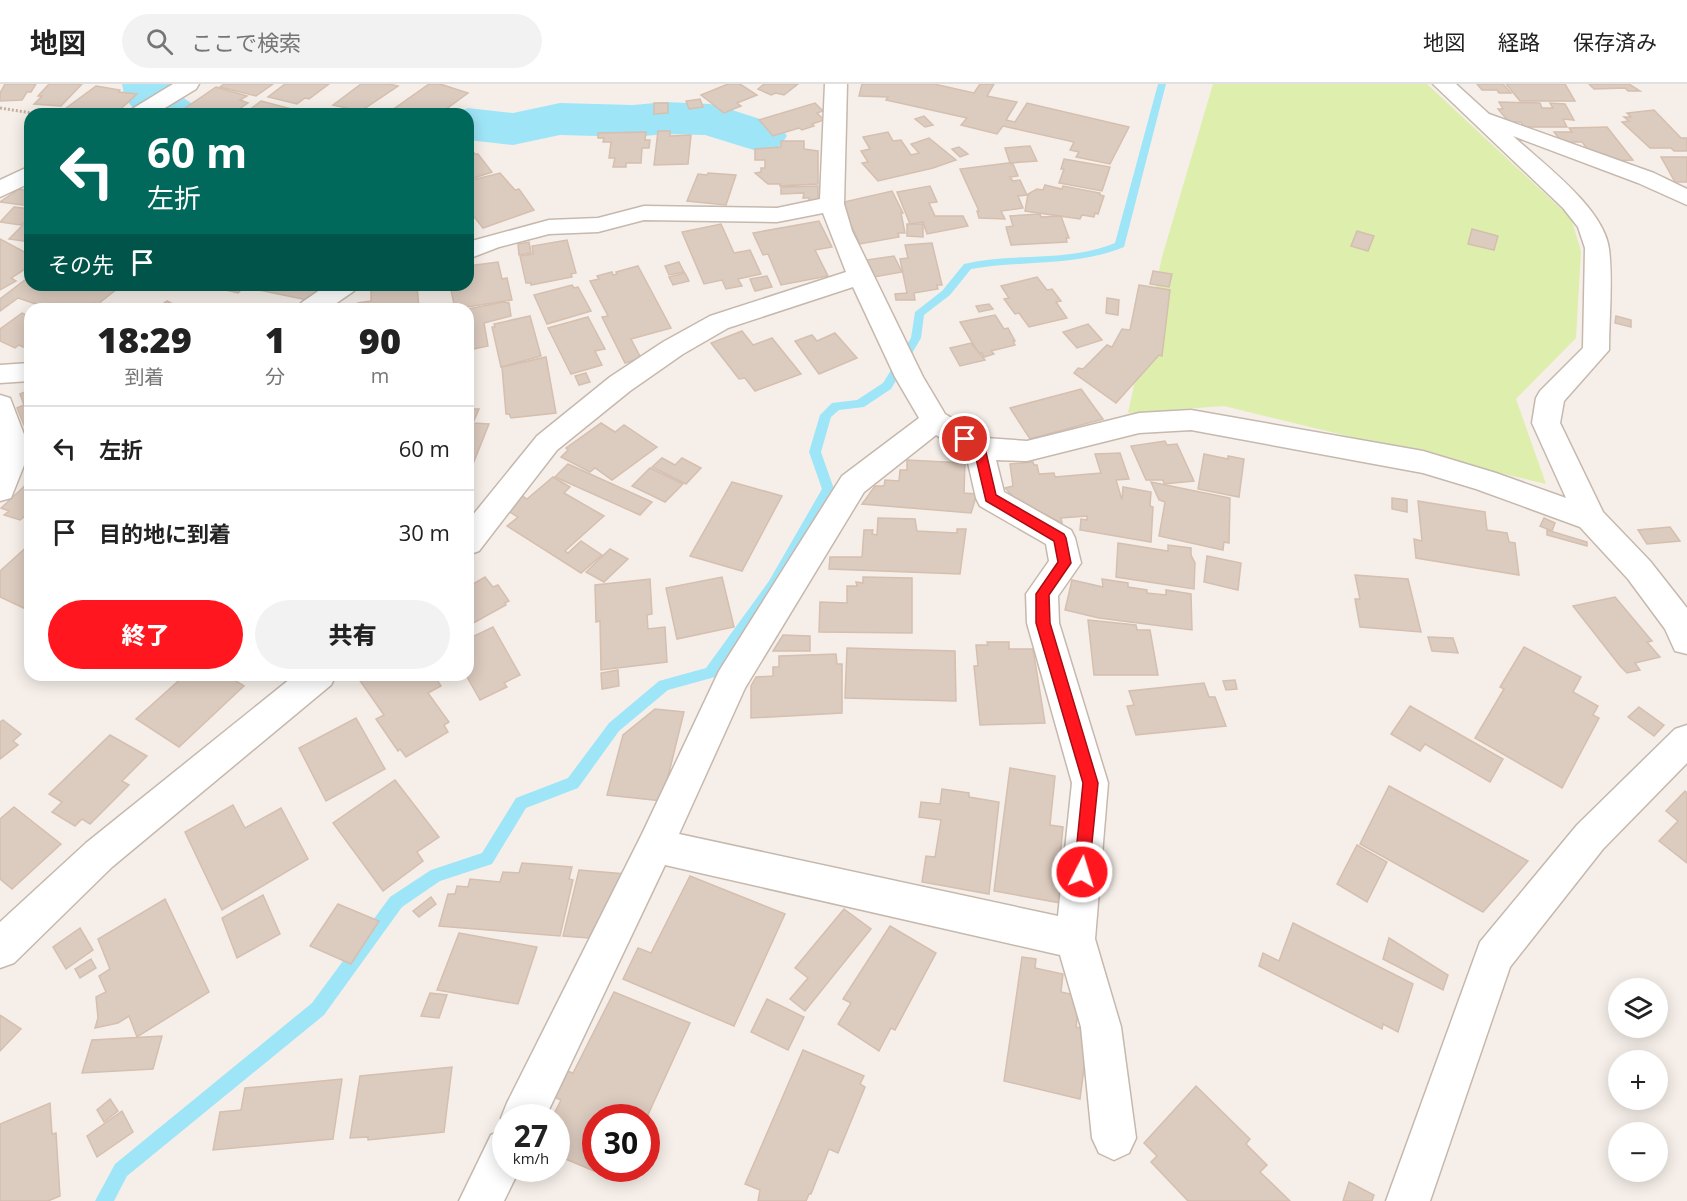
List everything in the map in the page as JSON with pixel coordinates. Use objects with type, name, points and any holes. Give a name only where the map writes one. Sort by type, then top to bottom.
[{"type":"street","points":[[149,108],[188,84]]},
{"type":"street","points":[[837,84],[832,204],[840,231],[909,377],[935,421],[980,448],[1027,451],[1139,423],[1191,420],[1423,462],[1486,481],[1591,519]]},
{"type":"street","points":[[1444,84],[1571,203],[1590,226],[1597,248],[1596,350],[1550,398],[1546,423],[1591,519],[1640,570],[1679,622],[1687,641]]},
{"type":"street","points":[[1474,114],[1646,178],[1687,198]]},
{"type":"street","points":[[0,190],[24,176]]},
{"type":"street","points":[[474,249],[490,242],[549,227],[598,225],[644,213],[777,215],[832,204]]},
{"type":"street","points":[[474,535],[547,443],[620,384],[719,322],[860,276]]},
{"type":"street","points":[[319,303],[336,291]]},
{"type":"street","points":[[0,374],[24,372]]},
{"type":"street","points":[[0,405],[16,451],[0,490]]},
{"type":"street","points":[[529,1104],[656,846],[731,681],[853,484],[935,421]]},
{"type":"street","points":[[980,448],[991,498],[1060,538],[1062,546],[1065,563],[1042,594],[1043,623],[1090,783],[1075,939],[1101,1027],[1114,1138]]},
{"type":"street","points":[[0,949],[99,855],[312,681]]},
{"type":"street","points":[[1408,1201],[1494,956],[1590,837],[1687,740]]},
{"type":"street","points":[[656,846],[1075,939]]},
{"type":"street","points":[[481,1201],[492,1179]]},
{"type":"path","points":[[0,108],[24,112]]},
{"type":"green space","points":[[1213,84],[1427,84],[1571,218],[1581,251],[1576,338],[1516,399],[1546,484],[1224,406],[1128,413],[1162,257]]},
{"type":"building","points":[[5,84],[36,84],[22,100],[0,101],[0,93]]},
{"type":"building","points":[[49,84],[82,84],[61,106],[34,104]]},
{"type":"building","points":[[224,84],[273,84],[256,96],[220,87]]},
{"type":"building","points":[[285,84],[329,84],[309,99],[305,98],[297,104],[268,97]]},
{"type":"building","points":[[361,84],[398,86],[365,108],[333,105]]},
{"type":"building","points":[[429,84],[440,84],[468,93],[448,108],[395,108]]},
{"type":"building","points":[[728,84],[740,84],[757,95],[737,103],[741,106],[724,113],[701,95]]},
{"type":"building","points":[[764,84],[798,84],[784,95],[776,93],[771,95],[758,89]]},
{"type":"building","points":[[862,84],[934,84],[974,93],[980,84],[994,84],[987,96],[1017,102],[1006,120],[1015,122],[1027,103],[1129,127],[1110,164],[1076,157],[1079,152],[1070,150],[1074,142],[1003,126],[997,134],[961,125],[967,118],[886,100],[888,97],[859,96]]},
{"type":"building","points":[[1477,84],[1503,84],[1511,93],[1482,90]]},
{"type":"building","points":[[1506,84],[1565,84],[1575,101],[1520,101]]},
{"type":"building","points":[[1589,84],[1629,84],[1640,91],[1628,91],[1625,88],[1594,89]]},
{"type":"building","points":[[96,86],[137,94],[122,108],[66,108]]},
{"type":"building","points":[[216,87],[247,96],[240,100],[248,103],[241,108],[185,108]]},
{"type":"building","points":[[700,99],[703,107],[689,109],[686,101]]},
{"type":"building","points":[[261,101],[287,108],[252,108]]},
{"type":"building","points":[[1499,102],[1540,103],[1542,108],[1553,108],[1550,103],[1565,104],[1574,120],[1563,119],[1567,127],[1524,127],[1521,122],[1509,122],[1498,109],[1503,109]]},
{"type":"building","points":[[654,103],[668,103],[668,113],[654,114]]},
{"type":"building","points":[[815,103],[823,111],[817,113],[824,120],[802,130],[799,128],[773,136],[759,120]]},
{"type":"building","points":[[1654,110],[1681,138],[1687,138],[1687,151],[1650,148],[1622,122],[1629,121],[1624,117],[1631,117],[1627,113]]},
{"type":"building","points":[[924,116],[933,125],[925,127],[915,119]]},
{"type":"building","points":[[1607,127],[1633,160],[1610,161],[1605,154],[1595,155],[1590,152],[1582,142],[1562,142],[1554,132],[1572,132],[1569,128]]},
{"type":"building","points":[[658,131],[670,131],[670,136],[691,135],[688,164],[654,165]]},
{"type":"building","points":[[646,132],[645,140],[650,140],[649,148],[642,148],[641,163],[626,163],[626,167],[613,167],[615,158],[609,158],[611,142],[603,142],[604,138],[598,138],[598,133]]},
{"type":"building","points":[[888,132],[893,141],[901,140],[911,155],[919,153],[911,144],[929,138],[956,160],[878,181],[862,163],[868,162],[861,151],[870,149],[863,137]]},
{"type":"building","points":[[781,141],[804,141],[804,149],[818,151],[818,184],[780,186],[780,184],[768,184],[755,173],[765,168],[765,160],[755,160],[755,149],[781,147]]},
{"type":"building","points":[[1030,146],[1037,161],[1010,163],[1005,148]]},
{"type":"building","points":[[959,147],[968,154],[960,157],[952,149]]},
{"type":"building","points":[[474,153],[478,154],[492,172],[474,178]]},
{"type":"building","points":[[1661,157],[1687,157],[1687,182],[1675,182]]},
{"type":"building","points":[[1064,159],[1110,167],[1102,191],[1059,183],[1064,169],[1061,169]]},
{"type":"building","points":[[1013,164],[1018,176],[1010,177],[1013,181],[1020,180],[1027,195],[1018,196],[1023,208],[1001,211],[1005,219],[979,218],[977,211],[979,211],[960,169]]},
{"type":"building","points":[[500,173],[515,190],[519,189],[534,210],[483,228],[474,217],[474,180]]},
{"type":"building","points":[[708,173],[736,175],[726,205],[687,201],[698,174],[707,175]]},
{"type":"building","points":[[1045,185],[1100,193],[1104,196],[1098,214],[1095,213],[1094,217],[1082,215],[1080,219],[1025,211],[1028,194],[1037,189],[1043,190]]},
{"type":"building","points":[[818,186],[818,202],[809,202],[809,198],[803,198],[804,193],[781,194],[781,187]]},
{"type":"building","points":[[930,186],[937,202],[929,203],[935,216],[963,216],[968,226],[927,234],[923,222],[910,224],[897,192]]},
{"type":"building","points":[[19,189],[24,190],[24,205],[0,202]]},
{"type":"building","points":[[892,191],[903,213],[901,213],[905,233],[898,233],[899,237],[860,244],[848,219],[844,202]]},
{"type":"building","points":[[14,207],[24,208],[24,222],[21,225],[0,222]]},
{"type":"building","points":[[1040,214],[1041,217],[1061,216],[1069,238],[1066,238],[1067,242],[1011,245],[1006,227],[1013,226],[1010,216]]},
{"type":"building","points":[[819,221],[832,247],[815,250],[828,276],[781,285],[768,254],[763,255],[753,233]]},
{"type":"building","points":[[24,224],[24,241],[9,239]]},
{"type":"building","points":[[721,224],[734,253],[750,250],[761,274],[738,279],[742,286],[726,289],[722,280],[704,284],[682,232]]},
{"type":"building","points":[[907,224],[923,224],[923,237],[907,236]]},
{"type":"building","points":[[1472,229],[1498,236],[1494,250],[1468,244]]},
{"type":"building","points":[[1357,231],[1374,236],[1368,251],[1351,246]]},
{"type":"building","points":[[0,239],[24,252],[24,270],[11,278],[16,281],[0,290]]},
{"type":"building","points":[[567,240],[576,273],[571,274],[572,277],[531,285],[531,283],[526,283],[520,256],[533,254],[532,246]]},
{"type":"building","points":[[529,242],[531,253],[519,255],[518,244]]},
{"type":"building","points":[[932,243],[942,285],[937,285],[938,289],[914,293],[915,300],[896,300],[895,294],[907,293],[900,259],[908,258],[905,245]]},
{"type":"building","points":[[894,256],[902,272],[874,277],[866,260]]},
{"type":"building","points":[[498,262],[502,279],[507,278],[512,300],[474,306],[474,303],[454,303],[451,291],[474,291],[474,265]]},
{"type":"building","points":[[679,262],[684,272],[669,275],[665,266]]},
{"type":"building","points":[[638,266],[671,328],[631,339],[641,358],[625,363],[602,317],[608,316],[590,281],[599,279],[597,276],[612,272],[613,275],[617,274],[616,272]]},
{"type":"building","points":[[1153,271],[1172,274],[1169,287],[1150,284]]},
{"type":"building","points":[[685,273],[689,281],[673,285],[669,277]]},
{"type":"building","points":[[767,276],[772,287],[755,291],[750,279]]},
{"type":"building","points":[[1037,277],[1047,290],[1052,289],[1061,301],[1056,302],[1067,318],[1029,327],[1019,313],[1015,314],[1004,299],[1009,298],[1001,286]]},
{"type":"building","points":[[24,281],[24,291],[114,291],[99,303],[33,303],[18,298],[0,311],[0,299]]},
{"type":"building","points":[[572,285],[574,288],[578,287],[591,311],[547,324],[534,295]]},
{"type":"building","points":[[1139,285],[1170,290],[1162,356],[1159,355],[1116,403],[1074,373],[1078,368],[1083,369],[1107,345],[1112,347],[1122,329],[1130,330]]},
{"type":"building","points":[[263,291],[316,291],[307,300]]},
{"type":"building","points":[[371,291],[418,291],[418,303],[358,303],[371,301]]},
{"type":"building","points":[[1107,298],[1119,300],[1118,315],[1106,313]]},
{"type":"building","points":[[503,302],[509,303],[511,316],[484,323],[488,346],[474,349],[474,308]]},
{"type":"building","points":[[989,304],[993,309],[979,312],[976,306]]},
{"type":"building","points":[[22,313],[24,314],[24,347],[19,345],[15,348],[0,341],[0,329]]},
{"type":"building","points":[[995,315],[1004,329],[1008,328],[1015,345],[991,351],[994,354],[984,357],[982,353],[979,354],[960,322]]},
{"type":"building","points":[[530,316],[541,356],[501,367],[492,327],[495,327],[494,324]]},
{"type":"building","points":[[1616,316],[1631,320],[1631,327],[1615,323]]},
{"type":"building","points":[[588,317],[605,349],[595,351],[602,365],[571,374],[548,328]]},
{"type":"building","points":[[1088,324],[1102,340],[1077,348],[1063,332]]},
{"type":"building","points":[[742,331],[753,345],[772,338],[801,374],[755,391],[745,378],[739,379],[711,343]]},
{"type":"building","points":[[835,333],[857,358],[819,374],[795,341],[812,335],[817,341]]},
{"type":"building","points":[[971,343],[985,360],[960,366],[950,348]]},
{"type":"building","points":[[546,357],[556,413],[511,418],[509,414],[506,414],[502,367]]},
{"type":"building","points":[[586,373],[590,382],[579,385],[575,376]]},
{"type":"building","points":[[1081,389],[1103,419],[1030,439],[1010,408]]},
{"type":"building","points":[[24,392],[24,405],[20,394]]},
{"type":"building","points":[[24,405],[24,425],[17,408]]},
{"type":"building","points":[[474,409],[479,409],[474,421]]},
{"type":"building","points":[[474,423],[489,424],[474,462]]},
{"type":"building","points":[[601,423],[615,432],[624,425],[657,447],[612,480],[595,468],[590,472],[561,457],[568,450],[566,448]]},
{"type":"building","points":[[1165,441],[1167,445],[1177,444],[1194,481],[1164,484],[1163,480],[1146,480],[1131,446]]},
{"type":"building","points":[[1120,453],[1129,479],[1116,480],[1122,500],[1123,487],[1151,492],[1150,506],[1153,507],[1151,542],[1080,530],[1081,519],[1087,520],[1087,516],[1061,518],[1062,523],[1016,500],[1005,488],[1013,486],[1010,464],[1033,462],[1037,465],[1039,474],[1054,473],[1055,477],[1101,473],[1095,454]]},
{"type":"building","points":[[1204,454],[1228,459],[1228,456],[1244,459],[1239,497],[1198,489]]},
{"type":"building","points":[[662,458],[675,465],[682,458],[701,468],[686,484],[652,467]]},
{"type":"building","points":[[907,460],[965,463],[964,493],[977,494],[971,513],[862,504],[875,486],[884,486],[885,480],[899,481],[900,470],[907,470]]},
{"type":"building","points":[[568,464],[652,502],[640,515],[555,477]]},
{"type":"building","points":[[650,468],[683,484],[665,502],[632,486]]},
{"type":"building","points":[[553,477],[570,487],[564,493],[604,516],[565,551],[568,553],[581,541],[602,555],[581,573],[507,526],[518,517],[505,509],[521,495],[527,499]]},
{"type":"building","points":[[732,482],[782,496],[742,571],[690,556]]},
{"type":"building","points":[[1151,482],[1230,498],[1229,543],[1224,542],[1223,550],[1159,536],[1165,502],[1159,500]]},
{"type":"building","points":[[24,487],[24,517],[20,520],[4,515],[9,511],[1,508]]},
{"type":"building","points":[[1392,498],[1407,500],[1407,512],[1392,509]]},
{"type":"building","points":[[1418,501],[1485,512],[1487,530],[1507,533],[1509,542],[1515,543],[1519,575],[1416,558],[1414,539],[1422,541]]},
{"type":"building","points":[[878,518],[915,519],[917,531],[957,533],[957,529],[966,529],[960,574],[829,569],[830,557],[862,557],[864,530],[873,530],[872,534],[877,535]]},
{"type":"building","points":[[1544,518],[1555,523],[1552,531],[1540,526]]},
{"type":"building","points":[[1670,527],[1680,541],[1647,544],[1638,530]]},
{"type":"building","points":[[1547,530],[1587,542],[1587,546],[1547,535]]},
{"type":"building","points":[[1118,543],[1168,551],[1168,545],[1191,548],[1191,555],[1195,563],[1194,589],[1116,577]]},
{"type":"building","points":[[24,549],[24,608],[0,597],[0,571]]},
{"type":"building","points":[[610,549],[628,559],[604,582],[586,572]]},
{"type":"building","points":[[1207,556],[1241,563],[1238,590],[1204,582]]},
{"type":"building","points":[[1355,575],[1408,579],[1421,632],[1360,627],[1355,599],[1360,599]]},
{"type":"building","points":[[485,577],[493,587],[498,585],[509,601],[505,603],[506,605],[474,623],[474,583]]},
{"type":"building","points":[[722,577],[734,627],[677,639],[666,588]]},
{"type":"building","points":[[863,577],[912,578],[912,633],[819,632],[820,602],[847,603],[847,586],[857,586],[856,582],[863,583]]},
{"type":"building","points":[[650,579],[652,614],[647,615],[648,629],[665,627],[667,662],[601,670],[600,621],[596,622],[595,585]]},
{"type":"building","points":[[1102,579],[1128,583],[1128,587],[1147,590],[1147,593],[1166,595],[1166,590],[1191,594],[1192,630],[1099,618],[1065,610],[1072,580],[1103,587]]},
{"type":"building","points":[[1615,597],[1652,641],[1647,642],[1660,657],[1635,663],[1640,670],[1627,673],[1573,606]]},
{"type":"building","points":[[1088,620],[1136,625],[1137,630],[1150,630],[1158,675],[1094,675]]},
{"type":"building","points":[[493,627],[520,675],[504,683],[507,687],[480,700],[469,681],[474,681],[474,636]]},
{"type":"building","points":[[783,635],[810,636],[810,651],[773,651]]},
{"type":"building","points":[[1428,637],[1453,638],[1458,653],[1432,651]]},
{"type":"building","points":[[987,642],[1009,642],[1009,649],[1033,649],[1045,723],[980,725],[974,666],[978,666],[976,645],[988,645]]},
{"type":"building","points":[[1524,647],[1581,677],[1573,692],[1598,706],[1593,715],[1599,718],[1562,788],[1475,738],[1504,689],[1500,687]]},
{"type":"building","points":[[847,648],[955,651],[956,701],[845,698]]},
{"type":"building","points":[[836,654],[837,664],[842,664],[842,713],[751,718],[751,686],[756,677],[773,676],[773,667],[779,667],[779,656]]},
{"type":"building","points":[[618,670],[619,686],[602,689],[601,673]]},
{"type":"building","points":[[1235,680],[1237,689],[1226,690],[1223,681]]},
{"type":"building","points":[[178,681],[236,681],[244,686],[179,747],[136,719]]},
{"type":"building","points":[[360,681],[438,681],[441,686],[428,693],[449,722],[444,725],[448,732],[406,757],[400,749],[398,751],[376,719],[384,715]]},
{"type":"building","points":[[1204,683],[1209,697],[1215,697],[1226,726],[1136,735],[1127,706],[1134,705],[1129,691]]},
{"type":"building","points":[[1410,706],[1503,759],[1490,782],[1425,744],[1420,751],[1391,734]]},
{"type":"building","points":[[1639,707],[1664,725],[1654,736],[1628,717]]},
{"type":"building","points":[[655,709],[684,712],[662,801],[607,795],[623,735]]},
{"type":"building","points":[[356,718],[385,769],[326,801],[299,748]]},
{"type":"building","points":[[3,720],[21,734],[13,741],[18,745],[0,759],[0,722]]},
{"type":"building","points":[[110,735],[147,756],[122,781],[129,785],[90,824],[82,819],[75,826],[52,812],[62,802],[49,794]]},
{"type":"building","points":[[1010,768],[1055,776],[1050,825],[1063,827],[1059,868],[1069,870],[1066,904],[994,891]]},
{"type":"building","points":[[395,780],[439,837],[417,852],[423,861],[383,891],[333,823]]},
{"type":"building","points":[[1389,786],[1528,861],[1483,912],[1360,844]]},
{"type":"building","points":[[942,789],[969,793],[969,797],[999,802],[989,894],[922,882],[926,856],[935,857],[941,820],[919,817],[921,802],[940,804]]},
{"type":"building","points":[[1685,791],[1687,793],[1687,863],[1659,841],[1678,821],[1666,811]]},
{"type":"building","points":[[233,805],[245,828],[281,808],[308,859],[222,910],[185,832]]},
{"type":"building","points":[[14,807],[61,844],[12,889],[0,879],[0,819]]},
{"type":"building","points":[[1357,845],[1387,862],[1367,902],[1337,884]]},
{"type":"building","points":[[522,863],[572,867],[569,879],[573,880],[560,936],[439,926],[448,894],[455,894],[457,886],[468,887],[470,879],[500,882],[503,872],[519,873]]},
{"type":"building","points":[[579,870],[626,874],[589,938],[563,936]]},
{"type":"building","points":[[690,876],[785,914],[734,1026],[623,979],[638,948],[651,953]]},
{"type":"building","points":[[263,895],[280,934],[237,958],[222,918]]},
{"type":"building","points":[[431,897],[436,904],[419,917],[413,911]]},
{"type":"building","points":[[165,899],[209,992],[137,1037],[129,1016],[118,1023],[95,1028],[98,1018],[96,997],[106,992],[99,976],[110,969],[98,939]]},
{"type":"building","points":[[338,904],[379,921],[351,964],[310,946]]},
{"type":"building","points":[[844,909],[871,929],[805,1011],[790,999],[808,978],[795,968]]},
{"type":"building","points":[[1293,923],[1413,984],[1398,1032],[1383,1024],[1382,1029],[1259,966],[1263,953],[1279,961]]},
{"type":"building","points":[[890,926],[936,953],[895,1030],[891,1028],[879,1051],[838,1024],[851,1003],[843,999]]},
{"type":"building","points":[[80,928],[93,950],[66,969],[53,947]]},
{"type":"building","points":[[459,933],[537,947],[518,1004],[437,990]]},
{"type":"building","points":[[1389,938],[1448,975],[1443,990],[1383,959]]},
{"type":"building","points":[[1022,957],[1036,959],[1035,968],[1063,974],[1061,992],[1080,996],[1076,1027],[1089,1030],[1080,1099],[1004,1081]]},
{"type":"building","points":[[91,959],[96,968],[80,978],[75,969]]},
{"type":"building","points":[[614,992],[690,1023],[653,1104],[582,1104],[582,1166],[570,1161],[570,1104],[559,1104],[561,1100],[554,1097],[567,1071],[573,1073]]},
{"type":"building","points":[[430,993],[447,995],[439,1018],[421,1016]]},
{"type":"building","points":[[767,999],[804,1017],[788,1050],[751,1032]]},
{"type":"building","points":[[0,1015],[21,1029],[0,1051]]},
{"type":"building","points":[[162,1036],[153,1069],[82,1073],[92,1040]]},
{"type":"building","points":[[803,1050],[864,1076],[860,1084],[865,1087],[838,1153],[829,1149],[806,1201],[758,1201],[760,1190],[745,1184]]},
{"type":"building","points":[[452,1067],[444,1132],[368,1140],[368,1137],[350,1138],[360,1076]]},
{"type":"building","points":[[342,1079],[333,1139],[213,1150],[220,1112],[241,1110],[245,1088]]},
{"type":"building","points":[[1196,1086],[1250,1139],[1246,1144],[1267,1165],[1260,1172],[1290,1201],[1188,1201],[1151,1162],[1157,1156],[1144,1143]]},
{"type":"building","points":[[110,1099],[118,1111],[104,1122],[97,1110]]},
{"type":"building","points":[[50,1103],[52,1134],[56,1133],[60,1196],[48,1201],[0,1201],[0,1124]]},
{"type":"building","points":[[122,1111],[133,1132],[97,1157],[87,1136]]},
{"type":"building","points":[[1349,1182],[1374,1195],[1372,1201],[1343,1201]]},
{"type":"waterway","points":[[147,84],[151,99],[164,108]]},
{"type":"waterway","points":[[104,1201],[121,1170],[318,1009],[396,902],[436,875],[487,859],[521,803],[573,783],[614,727],[664,685],[710,673],[774,585],[828,489],[815,452],[826,415],[836,406],[860,404],[887,386],[916,338],[919,314],[946,293],[968,266],[1005,261],[1079,257],[1120,245],[1162,84]]},
{"type":"waterway","points":[[474,125],[513,129],[560,119],[633,121],[666,118],[710,120],[760,136]]},
{"type":"route","points":[[965,439],[980,448],[991,498],[1060,538],[1065,563],[1042,594],[1043,623],[1090,783],[1082,872]]}]
